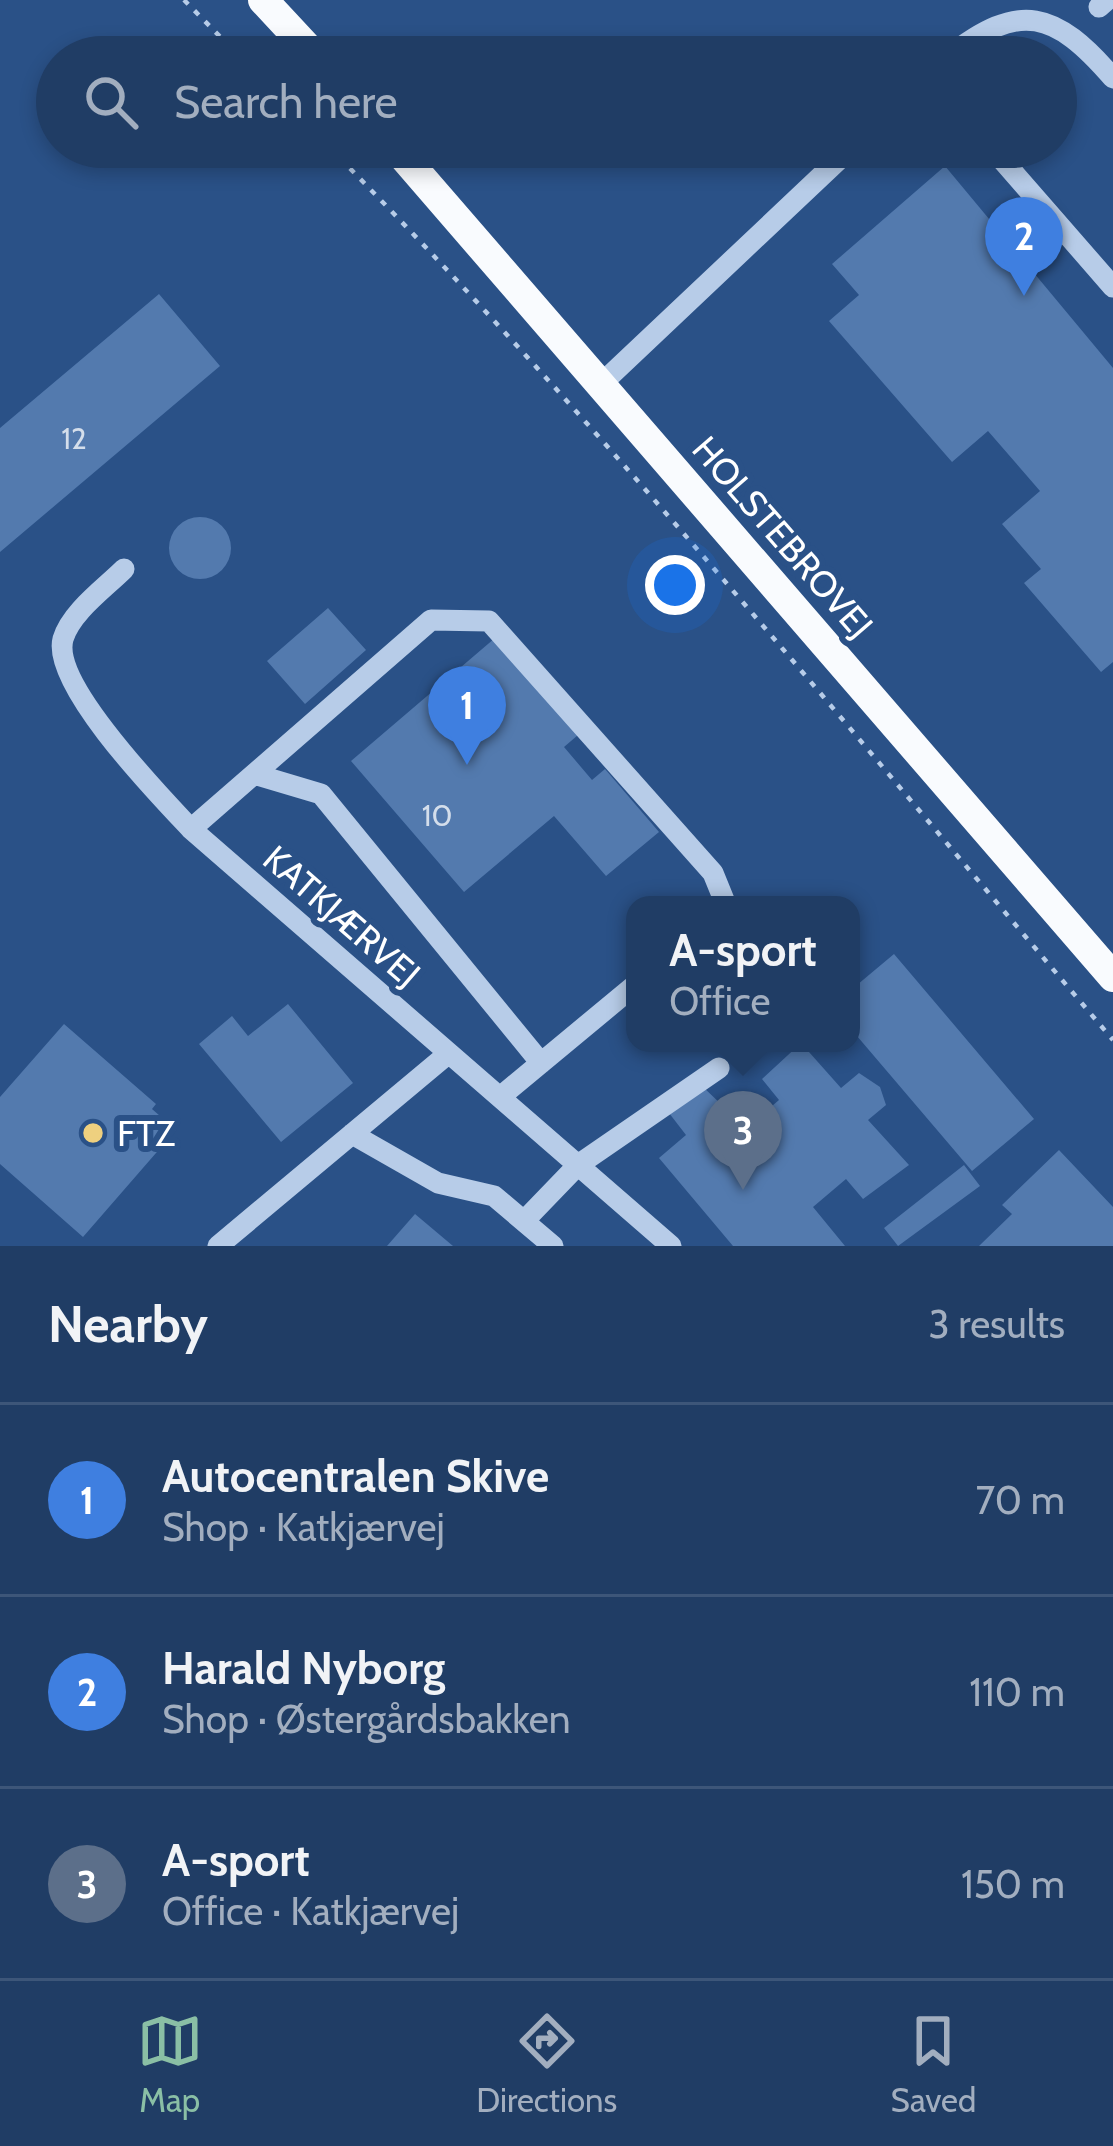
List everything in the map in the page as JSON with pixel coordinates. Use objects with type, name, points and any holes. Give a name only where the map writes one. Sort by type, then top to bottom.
[{"type":"main road","points":[[262,0],[296,36]]},
{"type":"main road","name":"HOLSTEBROVEJ","points":[[412,168],[1113,977]]},
{"type":"street","points":[[974,36],[995,19],[1026,15],[1053,19],[1073,31],[1113,78]]},
{"type":"street","points":[[599,386],[830,168]]},
{"type":"street","points":[[1010,168],[1110,277]]},
{"type":"street","name":"KATKJÆRVEJ","points":[[124,569],[75,619],[62,642],[69,676],[146,782],[191,829],[671,1246]]},
{"type":"street","points":[[191,829],[431,620],[489,621],[713,873],[722,896]]},
{"type":"street","points":[[254,774],[321,794],[541,1063]]},
{"type":"street","points":[[500,1097],[626,993]]},
{"type":"street","points":[[218,1246],[449,1053]]},
{"type":"street","points":[[524,1221],[578,1165],[719,1068]]},
{"type":"street","points":[[352,1134],[438,1183],[494,1196],[553,1246]]},
{"type":"path","points":[[184,0],[219,36]]},
{"type":"path","points":[[350,168],[448,268],[646,488],[1113,1040]]},
{"type":"building","points":[[947,168],[1113,368],[1113,662],[1101,672],[1024,583],[1041,569],[1002,524],[1040,491],[988,431],[952,462],[829,321],[859,295],[832,264]]},
{"type":"building","points":[[159,294],[220,366],[0,552],[0,428]]},
{"type":"building","points":[[200,517],[222,526],[231,548],[222,570],[200,579],[178,570],[169,548],[178,526]]},
{"type":"building","points":[[328,608],[366,650],[305,704],[267,661]]},
{"type":"building","points":[[495,638],[578,735],[564,747],[592,780],[605,769],[659,832],[606,876],[554,816],[464,892],[351,761]]},
{"type":"building","points":[[894,954],[1034,1119],[972,1171],[860,1040],[860,982]]},
{"type":"building","points":[[288,1004],[353,1083],[281,1142],[199,1044],[232,1016],[248,1036]]},
{"type":"building","points":[[64,1024],[156,1104],[152,1109],[176,1130],[83,1237],[0,1164],[0,1097]]},
{"type":"building","points":[[791,1052],[809,1052],[841,1088],[859,1073],[880,1087],[886,1105],[868,1120],[909,1165],[863,1199],[846,1179],[813,1207],[845,1246],[733,1246],[659,1158],[686,1135],[669,1113],[702,1086],[746,1128],[779,1100],[762,1079]]},
{"type":"building","points":[[1059,1150],[1113,1207],[1113,1246],[979,1246],[1012,1214],[1002,1205]]},
{"type":"building","points":[[964,1165],[980,1186],[898,1246],[884,1228]]},
{"type":"building","points":[[415,1214],[453,1246],[387,1246]]},
{"type":"place","name":"Harald Nyborg","points":[[1024,296]]},
{"type":"place","name":"Autocentralen Skive","points":[[467,765]]},
{"type":"place","name":"FTZ","points":[[93,1133]]},
{"type":"place","name":"A-sport","points":[[743,1190]]}]
